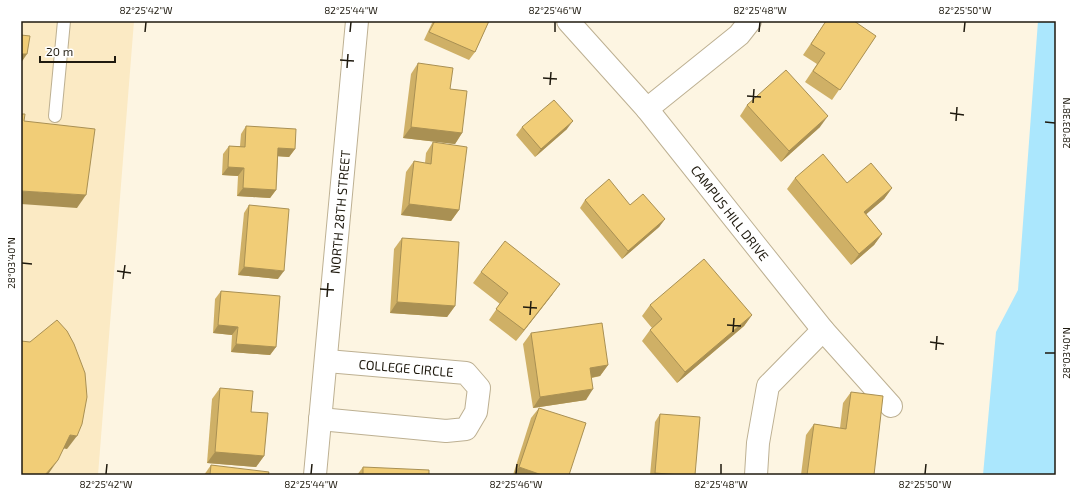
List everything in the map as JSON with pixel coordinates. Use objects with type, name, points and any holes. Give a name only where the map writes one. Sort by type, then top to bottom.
[{"type":"street","name":"NORTH 28TH STREET","points":[[316,475],[357,21]]},
{"type":"street","name":"CAMPUS HILL DRIVE","points":[[568,21],[648,109],[823,330],[891,406]]},
{"type":"street","points":[[648,109],[739,35],[750,21]]},
{"type":"street","points":[[756,475],[758,442],[768,386],[823,330]]},
{"type":"street","name":"COLLEGE CIRCLE","points":[[320,419],[446,431],[466,429],[476,412],[479,388],[466,373],[327,361]]},
{"type":"lane","points":[[55,116],[64,21]]},
{"type":"shaded area","points":[[21,21],[134,21],[98,475],[21,475]]},
{"type":"water","points":[[1038,21],[1056,21],[1056,475],[983,475],[996,332],[1018,290]]},
{"type":"building","points":[[435,21],[489,21],[475,52],[429,32]]},
{"type":"building","points":[[826,21],[854,21],[876,36],[840,90],[813,71],[825,53],[811,44]]},
{"type":"building","points":[[21,35],[30,36],[27,54],[21,54]]},
{"type":"building","points":[[418,63],[453,68],[450,89],[467,91],[462,133],[411,127]]},
{"type":"building","points":[[786,70],[828,116],[789,151],[747,105]]},
{"type":"building","points":[[554,100],[573,121],[541,149],[522,127]]},
{"type":"building","points":[[21,114],[25,114],[24,121],[95,129],[86,195],[21,191]]},
{"type":"building","points":[[246,126],[296,129],[295,149],[278,148],[276,190],[243,188],[244,168],[228,167],[229,146],[245,147]]},
{"type":"building","points":[[433,142],[467,147],[459,210],[409,204],[414,161],[431,164]]},
{"type":"building","points":[[823,154],[847,183],[871,163],[892,188],[864,212],[882,234],[859,254],[795,178]]},
{"type":"building","points":[[609,179],[630,205],[643,194],[665,219],[628,251],[585,200]]},
{"type":"building","points":[[249,205],[289,209],[284,271],[244,267]]},
{"type":"building","points":[[402,238],[459,242],[455,306],[397,302]]},
{"type":"building","points":[[505,241],[560,284],[524,330],[496,309],[508,293],[481,272]]},
{"type":"building","points":[[704,259],[752,315],[685,372],[650,330],[662,319],[650,305]]},
{"type":"building","points":[[221,291],[280,296],[276,347],[236,344],[238,327],[218,325]]},
{"type":"building","points":[[57,320],[67,331],[74,344],[85,373],[87,397],[82,424],[77,436],[70,435],[58,460],[45,475],[21,475],[21,341],[30,342]]},
{"type":"building","points":[[602,323],[608,365],[590,368],[593,389],[540,397],[531,333]]},
{"type":"building","points":[[220,388],[253,391],[251,412],[268,413],[264,456],[215,452]]},
{"type":"building","points":[[851,392],[883,396],[874,475],[807,475],[814,424],[846,429]]},
{"type":"building","points":[[539,408],[586,423],[569,475],[542,475],[519,467]]},
{"type":"building","points":[[660,414],[700,417],[695,475],[655,473]]},
{"type":"building","points":[[211,465],[269,472],[268,475],[210,475]]},
{"type":"building","points":[[363,467],[429,470],[429,475],[363,475]]}]
